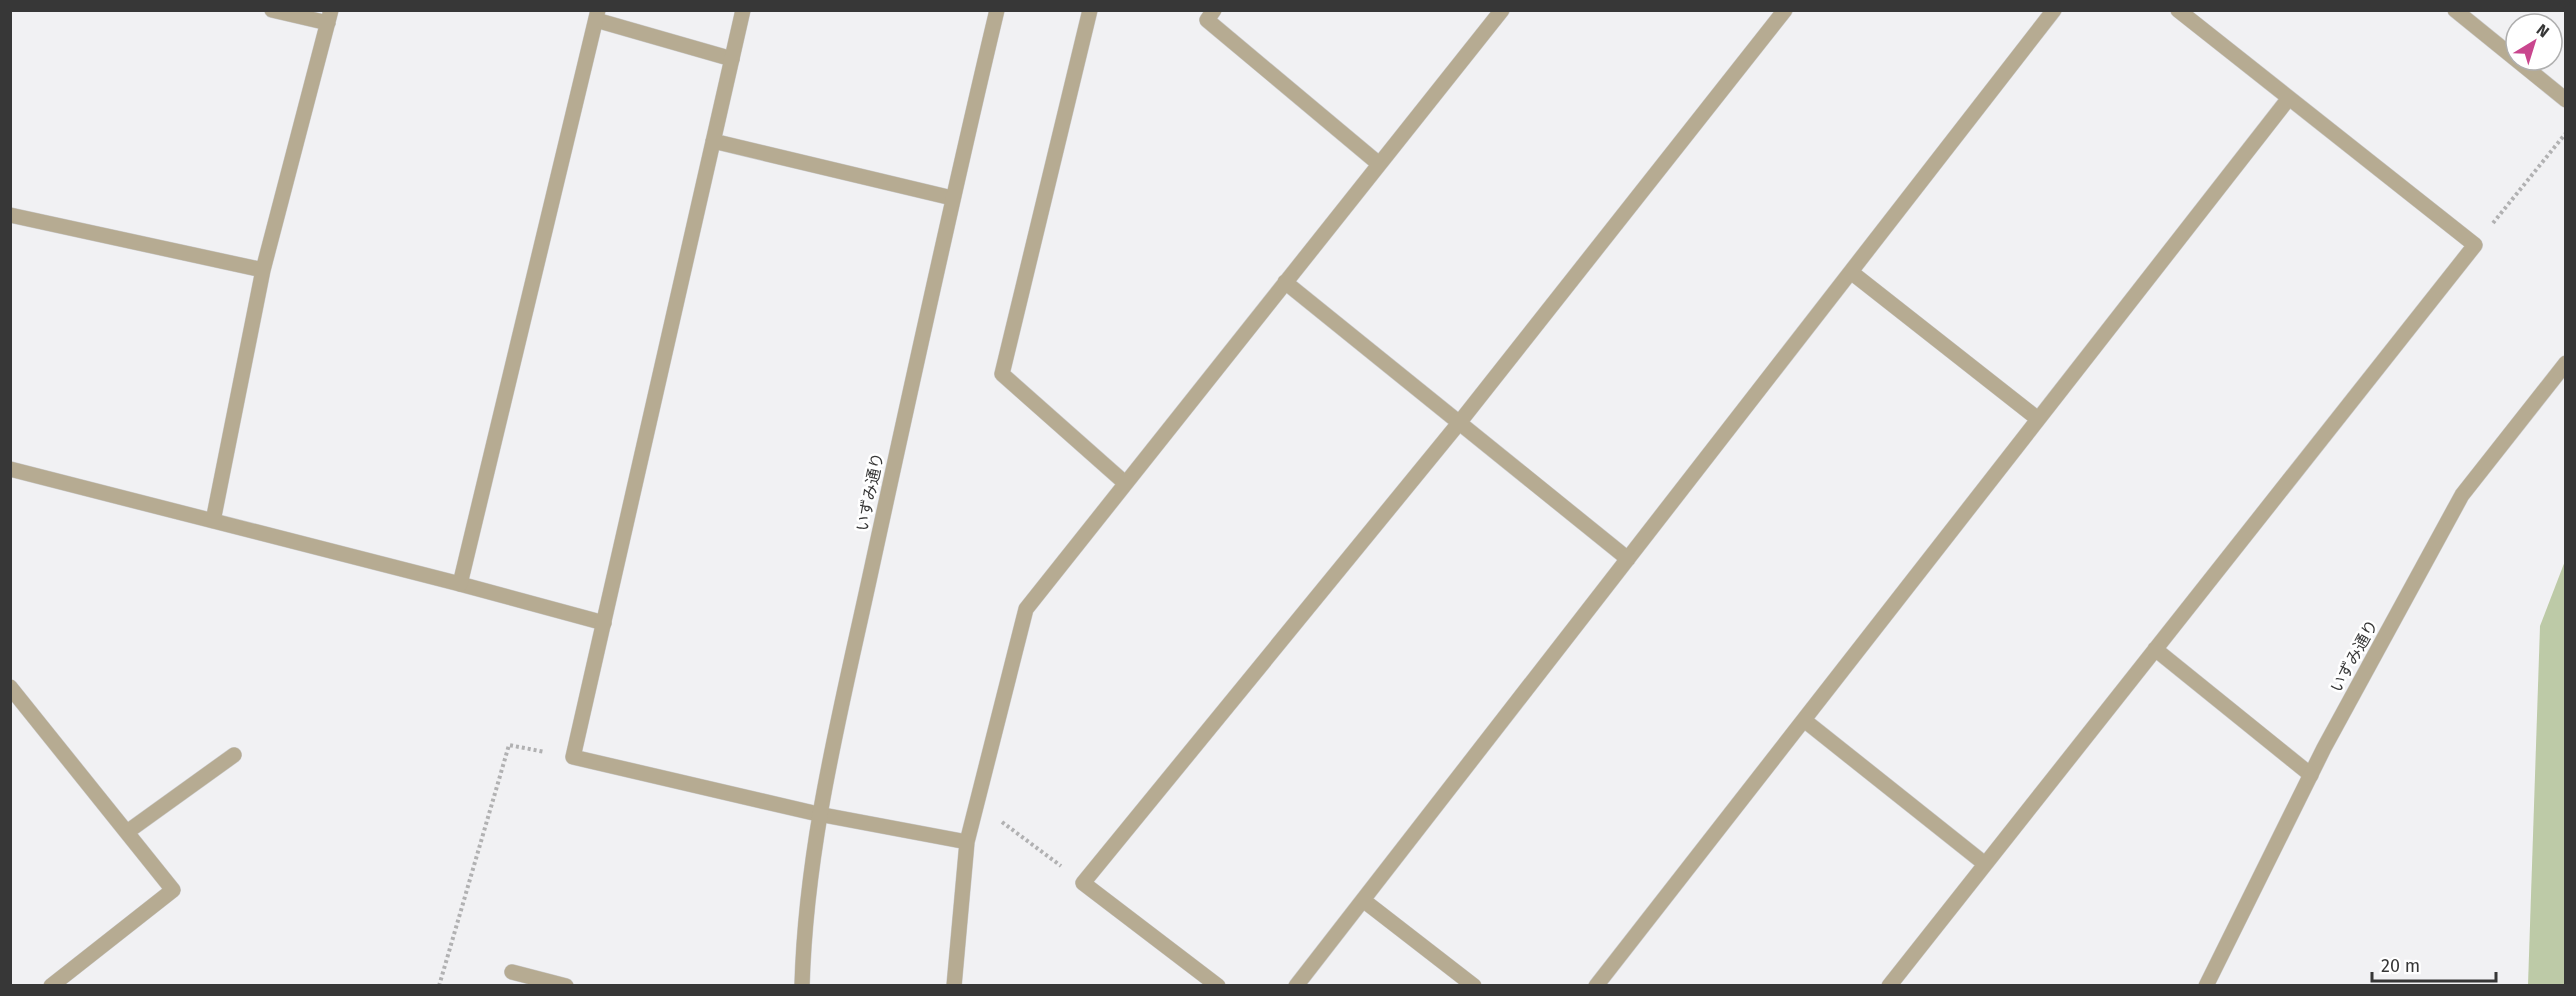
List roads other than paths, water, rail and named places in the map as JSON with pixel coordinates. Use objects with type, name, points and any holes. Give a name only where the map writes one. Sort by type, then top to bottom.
[{"type":"street","points":[[213,520],[263,270],[330,17],[272,10]]},
{"type":"street","points":[[743,10],[573,757],[818,814],[967,842]]},
{"type":"street","name":"いずみ通り","points":[[802,986],[804,932],[818,814],[952,198],[997,10]]},
{"type":"street","points":[[1090,10],[1002,374],[1125,483]]},
{"type":"street","points":[[1214,10],[1207,20],[1379,164]]},
{"type":"street","points":[[954,986],[967,842],[1026,609],[1502,10]]},
{"type":"street","points":[[1218,986],[1083,883],[1459,423],[1785,10]]},
{"type":"street","points":[[1296,986],[2054,10]]},
{"type":"street","points":[[1889,986],[2475,245],[2178,10]]},
{"type":"street","points":[[2455,10],[2565,100]]},
{"type":"street","points":[[460,584],[597,15],[732,59]]},
{"type":"street","points":[[1596,986],[2289,98]]},
{"type":"street","points":[[713,141],[952,198]]},
{"type":"street","points":[[10,215],[263,270]]},
{"type":"street","points":[[1851,272],[2038,419]]},
{"type":"street","points":[[1285,282],[1628,559]]},
{"type":"street","name":"いずみ通り","points":[[2206,986],[2311,775],[2462,495],[2565,363]]},
{"type":"street","points":[[10,469],[604,623]]},
{"type":"street","points":[[2155,650],[2311,775]]},
{"type":"street","points":[[10,687],[173,890],[51,986]]},
{"type":"street","points":[[1804,720],[1985,864]]},
{"type":"street","points":[[127,832],[234,755]]},
{"type":"street","points":[[1363,900],[1474,986]]},
{"type":"street","points":[[512,972],[566,986]]}]
